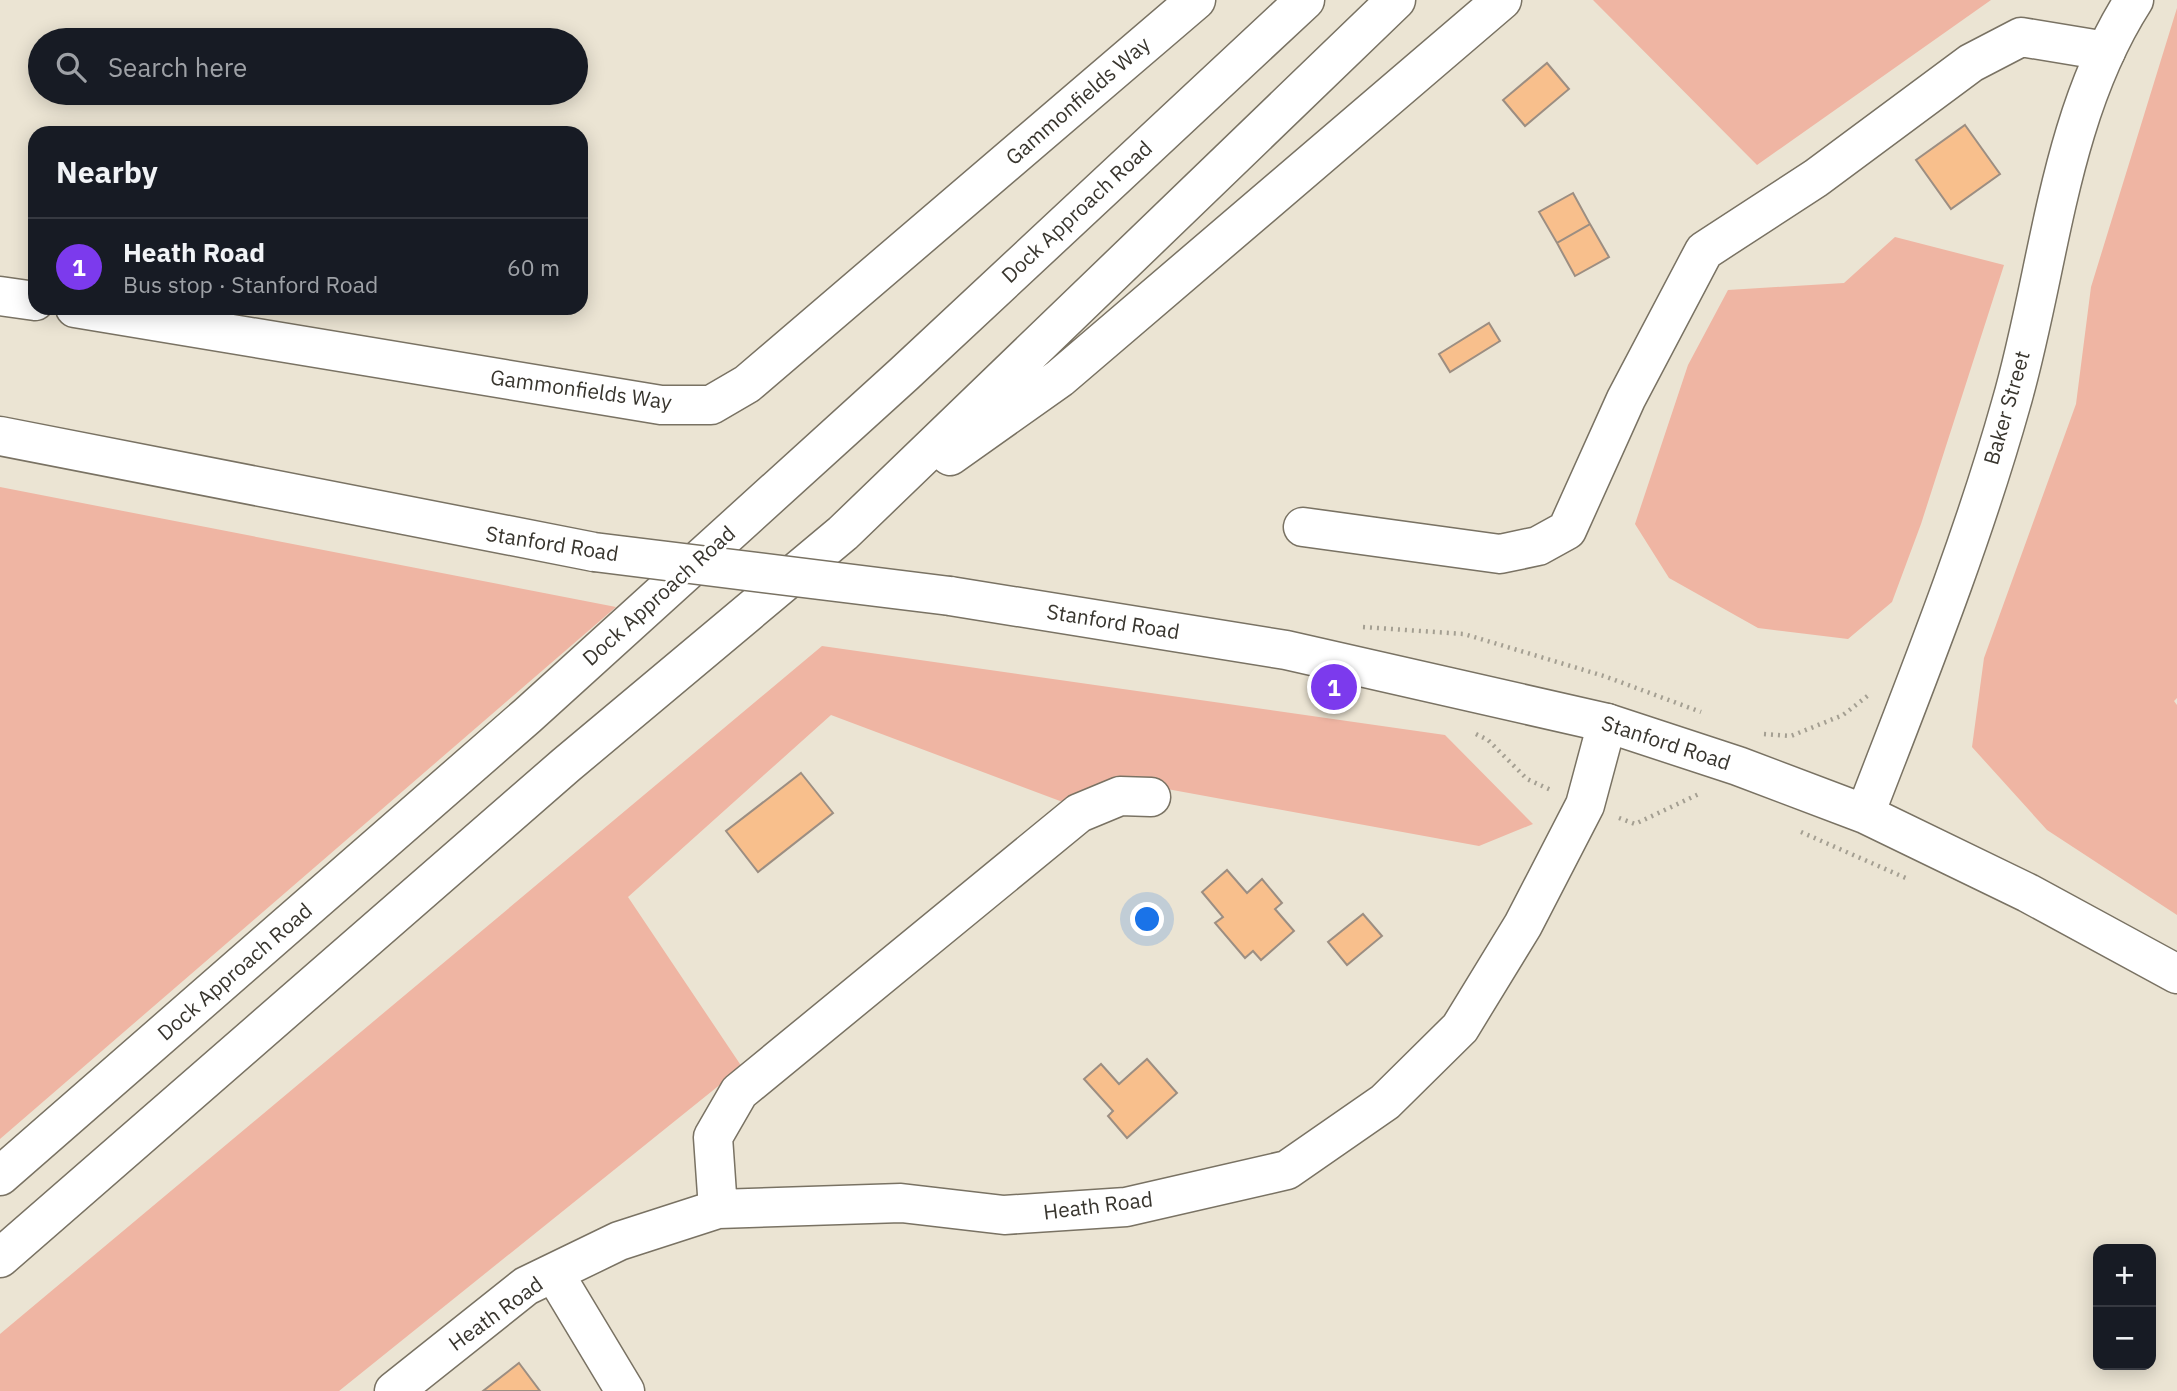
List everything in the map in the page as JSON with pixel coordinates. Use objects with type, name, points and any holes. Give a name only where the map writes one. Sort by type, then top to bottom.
[{"type":"main road","name":"Gammonfields Way","points":[[117,315],[661,405],[711,405],[747,384],[1196,0]]},
{"type":"main road","name":"Dock Approach Road","points":[[0,1176],[527,716],[904,374],[1304,0]]},
{"type":"main road","points":[[0,1258],[566,765],[843,533],[1396,0]]},
{"type":"main road","points":[[843,533],[1060,378],[1502,0]]},
{"type":"main road","name":"Baker Street","points":[[1865,814],[1922,670],[2011,404],[2066,167],[2106,51],[2134,0]]},
{"type":"main road","points":[[1303,527],[1500,554],[1538,546],[1567,530],[1626,400],[1704,251],[1816,178],[1970,63],[2021,37],[2106,51]]},
{"type":"main road","points":[[0,296],[28,300]]},
{"type":"main road","name":"Stanford Road","points":[[0,436],[594,552],[950,596],[1286,650],[1607,723],[1738,766],[1865,814],[2028,893],[2177,974]]},
{"type":"main road","name":"Heath Road","points":[[394,1391],[526,1286],[619,1241],[718,1209],[901,1203],[1018,1214],[1126,1207],[1287,1170],[1385,1102],[1460,1028],[1523,925],[1585,805],[1607,723]]},
{"type":"main road","points":[[718,1209],[713,1137],[739,1092],[1079,813],[1120,796],[1151,797]]},
{"type":"main road","points":[[554,1273],[625,1391]]},
{"type":"path","points":[[1635,824],[1704,792]]},
{"type":"path","points":[[1790,825],[1813,839],[1918,883]]},
{"type":"shaded area","points":[[1593,0],[1991,0],[1757,165]]},
{"type":"shaded area","points":[[2177,8],[2177,698],[2174,701],[2177,705],[2177,915],[2047,830],[1972,747],[1984,658],[2076,404],[2091,287]]},
{"type":"shaded area","points":[[1895,237],[2004,265],[1921,524],[1892,602],[1848,639],[1758,628],[1669,578],[1635,524],[1688,365],[1728,290],[1844,283]]},
{"type":"shaded area","points":[[0,487],[616,607],[0,1139]]},
{"type":"shaded area","points":[[822,646],[1445,735],[1533,824],[1479,846],[1129,782],[1068,804],[831,715],[628,897],[742,1067],[339,1391],[0,1391],[0,1334]]},
{"type":"building","points":[[1547,63],[1569,89],[1525,126],[1503,100]]},
{"type":"building","points":[[1965,125],[2000,174],[1951,209],[1916,160]]},
{"type":"building","points":[[1573,193],[1590,224],[1557,243],[1539,212]]},
{"type":"building","points":[[1590,224],[1609,257],[1575,276],[1557,243]]},
{"type":"building","points":[[1489,323],[1500,341],[1450,372],[1439,354]]},
{"type":"building","points":[[801,773],[833,813],[758,872],[726,831]]},
{"type":"building","points":[[1227,870],[1247,893],[1262,879],[1282,903],[1275,909],[1294,931],[1261,960],[1253,951],[1245,958],[1215,923],[1223,917],[1202,892]]},
{"type":"building","points":[[1363,914],[1382,936],[1347,965],[1328,942]]},
{"type":"building","points":[[1147,1059],[1177,1093],[1127,1138],[1108,1116],[1113,1111],[1084,1079],[1101,1064],[1119,1084]]},
{"type":"building","points":[[519,1363],[540,1391],[483,1391]]},
{"type":"place","name":"Heath Road","points":[[1334,687]]}]
